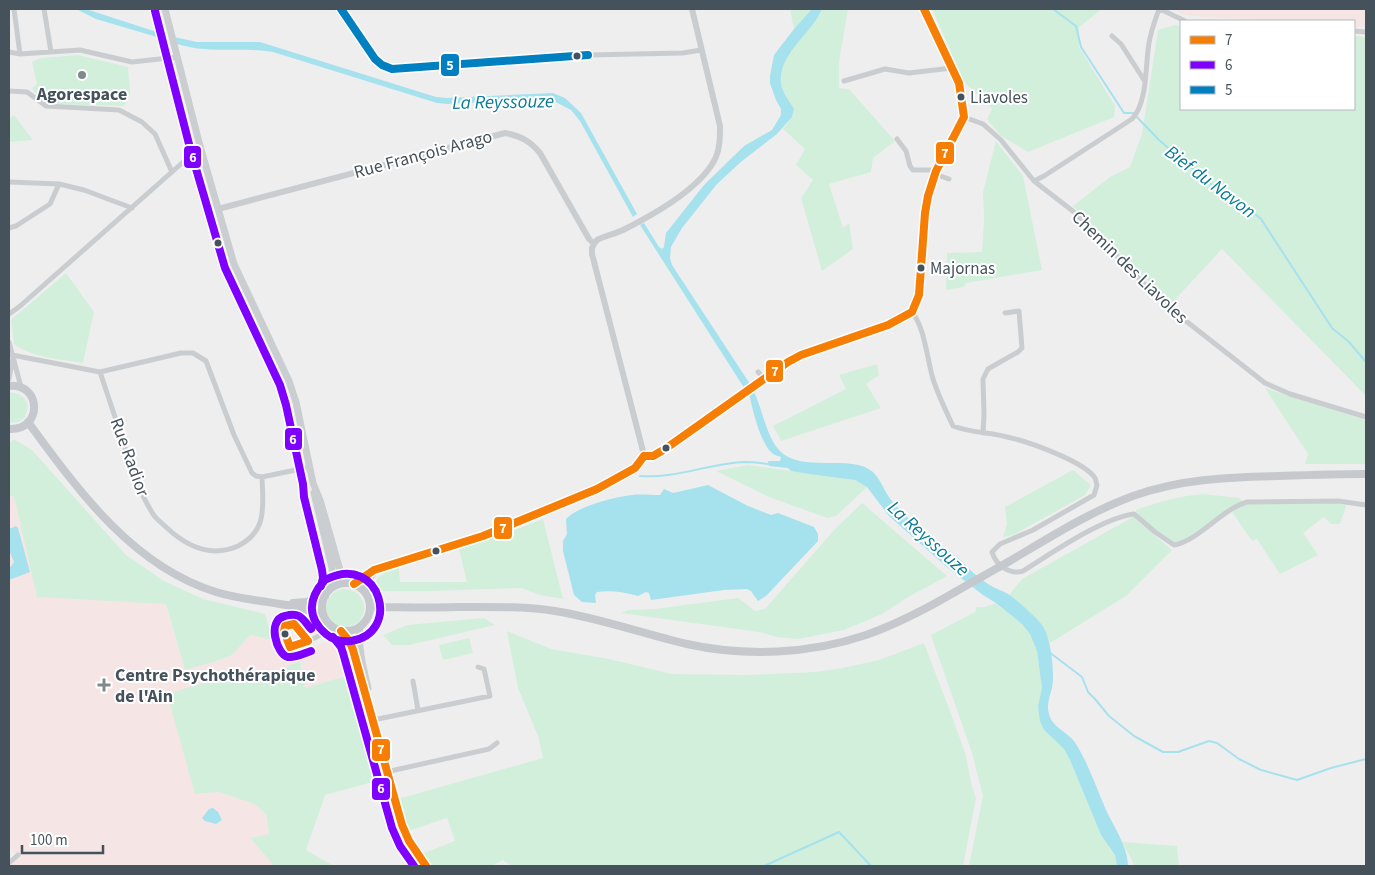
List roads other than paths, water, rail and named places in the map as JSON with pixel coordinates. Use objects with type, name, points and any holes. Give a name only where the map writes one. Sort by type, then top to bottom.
[{"type":"main road","points":[[165,9],[200,146],[239,276],[289,381],[296,402],[314,495],[332,568],[333,579],[331,588]]},
{"type":"main road","points":[[9,386],[21,387],[27,391],[34,403],[32,417],[28,422],[17,429],[9,428]]},
{"type":"main road","points":[[28,422],[54,457],[116,531],[147,556],[177,576],[214,592],[245,599],[306,608],[323,615]]},
{"type":"main road","points":[[370,607],[510,607],[554,611],[589,618],[688,644],[726,650],[766,651],[811,648],[865,635],[916,614],[1096,512],[1155,489],[1184,482],[1228,477],[1366,474]]},
{"type":"main road","points":[[313,483],[320,500],[340,570],[352,584],[366,593],[370,607],[368,618],[360,627],[354,630],[341,631]]},
{"type":"main road","points":[[352,584],[336,585],[331,588],[325,596],[322,608],[323,615],[332,627],[341,631],[350,642],[406,836],[426,866]]},
{"type":"main road","points":[[283,604],[306,602],[325,596]]},
{"type":"main road","points":[[360,627],[360,654],[373,720]]},
{"type":"street","points":[[14,9],[20,54]]},
{"type":"street","points":[[44,9],[51,52]]},
{"type":"street","points":[[341,9],[375,59],[386,68],[395,69],[613,54],[682,53],[701,50]]},
{"type":"street","points":[[352,584],[381,567],[484,536],[543,512],[597,489],[635,468],[641,462],[644,456],[592,248],[597,240],[622,231],[682,196],[711,165],[720,140],[720,126],[692,9]]},
{"type":"street","points":[[644,456],[658,454],[801,355],[888,325],[912,312],[918,295],[925,212],[936,172],[964,117],[960,89],[924,9]]},
{"type":"street","points":[[1034,181],[1051,172],[1132,119],[1138,113],[1143,98],[1152,27],[1160,9],[1183,20]]},
{"type":"street","points":[[1112,36],[1121,44],[1144,81]]},
{"type":"street","points":[[9,52],[20,54],[80,50],[132,62],[178,57]]},
{"type":"street","points":[[844,81],[884,69],[909,73],[952,68]]},
{"type":"street","points":[[9,91],[27,92],[46,106],[119,110],[142,122],[155,134],[172,172]]},
{"type":"street","name":"Chemin des Liavoles","points":[[964,117],[983,124],[1000,140],[1034,181],[1074,212],[1163,303],[1265,383],[1290,394],[1366,418]]},
{"type":"street","name":"Rue François Arago","points":[[218,210],[505,133],[524,138],[536,148],[589,239],[594,244]]},
{"type":"street","points":[[896,139],[906,151],[913,170],[936,172],[949,179]]},
{"type":"street","points":[[9,314],[132,208],[200,146]]},
{"type":"street","points":[[9,182],[59,184],[84,190],[132,208]]},
{"type":"street","points":[[9,228],[16,226],[50,204],[59,184]]},
{"type":"street","points":[[983,433],[983,379],[985,374],[988,369],[1022,348],[1019,311],[1005,314]]},
{"type":"street","points":[[912,312],[918,322],[933,379],[942,404],[953,426],[966,431],[1007,436],[1066,458],[1089,472],[1097,485],[1094,495],[1033,530],[1000,544],[992,552],[994,560],[1010,572],[1023,571],[1074,540],[1122,516],[1134,514],[1174,545],[1185,541],[1237,506],[1247,502],[1338,501],[1366,505]]},
{"type":"street","points":[[9,342],[21,387]]},
{"type":"street","points":[[13,356],[100,372],[182,353],[193,353],[206,361],[234,435],[252,473],[262,477],[310,467]]},
{"type":"street","points":[[9,379],[13,356]]},
{"type":"street","name":"Rue Radior","points":[[100,372],[135,479],[154,515],[173,534],[189,545],[212,552],[230,549],[247,541],[258,528],[263,513],[262,477]]},
{"type":"street","points":[[758,372],[765,379]]},
{"type":"street","points":[[366,593],[370,578],[381,567]]},
{"type":"street","points":[[308,641],[294,624],[285,626],[284,631],[290,647],[308,641],[319,637],[332,627]]},
{"type":"street","points":[[373,720],[490,696],[484,669],[478,667]]},
{"type":"street","points":[[413,681],[418,710]]},
{"type":"street","points":[[386,772],[489,749],[497,743]]},
{"type":"street","points":[[9,863],[18,855]]},
{"type":"water","points":[[76,9],[86,9],[166,35],[167,40],[96,19]]},
{"type":"water","name":"La Reyssouze","points":[[812,9],[822,9],[790,54],[781,73],[781,84],[784,94],[794,109],[792,117],[777,134],[742,161],[717,184],[682,228],[671,247],[670,258],[672,265],[750,384],[770,436],[779,450],[788,457],[800,461],[852,464],[873,472],[890,498],[907,517],[962,561],[981,579],[1016,600],[1042,625],[1048,637],[1053,664],[1053,681],[1048,704],[1049,714],[1056,726],[1074,741],[1084,757],[1106,810],[1123,844],[1128,866],[1117,866],[1115,855],[1101,835],[1070,760],[1064,749],[1044,730],[1040,721],[1038,706],[1042,688],[1037,651],[1030,634],[1022,624],[948,568],[889,516],[867,487],[855,480],[769,466],[768,461],[780,461],[781,457],[772,453],[767,448],[760,434],[750,397],[640,225],[644,223],[662,249],[666,233],[704,185],[744,146],[772,130],[781,115],[781,109],[770,83],[774,55]]},
{"type":"water","name":"La Reyssouze","points":[[174,37],[197,42],[260,42],[436,97],[553,93],[565,98],[581,113],[637,214],[633,217],[580,121],[571,110],[550,99],[437,103],[273,52],[197,48],[177,44]]},
{"type":"water","points":[[708,485],[748,506],[771,515],[778,513],[814,527],[818,534],[818,541],[766,596],[758,601],[751,591],[747,589],[724,590],[651,600],[649,593],[646,592],[638,596],[628,593],[602,591],[597,592],[595,595],[596,603],[582,602],[574,595],[563,551],[563,541],[567,534],[566,519],[572,514],[588,506],[616,498],[635,495],[660,495],[664,489],[673,493]]},
{"type":"water","points":[[16,526],[30,572],[9,580],[9,569],[14,562],[9,550],[9,529]]},
{"type":"water","points":[[213,808],[218,812],[222,820],[216,824],[205,821],[202,818],[209,809]]},
{"type":"waterway","name":"Bief du Navon","points":[[1053,9],[1076,26],[1081,47],[1124,113],[1133,113],[1159,140],[1218,190],[1249,209],[1261,219],[1332,328],[1349,342],[1366,362]]},
{"type":"waterway","points":[[640,476],[667,475],[732,463],[769,464]]},
{"type":"waterway","points":[[1049,652],[1082,677],[1088,692],[1109,716],[1134,736],[1163,752],[1178,752],[1209,741],[1217,743],[1239,759],[1261,770],[1297,780],[1331,768],[1366,759]]},
{"type":"waterway","points":[[764,866],[839,832],[871,866]]},
{"type":"place","name":"Agorespace","points":[[82,75]]},
{"type":"place","name":"Liavoles","points":[[961,97]]},
{"type":"place","name":"Majornas","points":[[921,268]]},
{"type":"place","name":"Centre Psychothérapique de l'Ain","points":[[104,685]]}]
